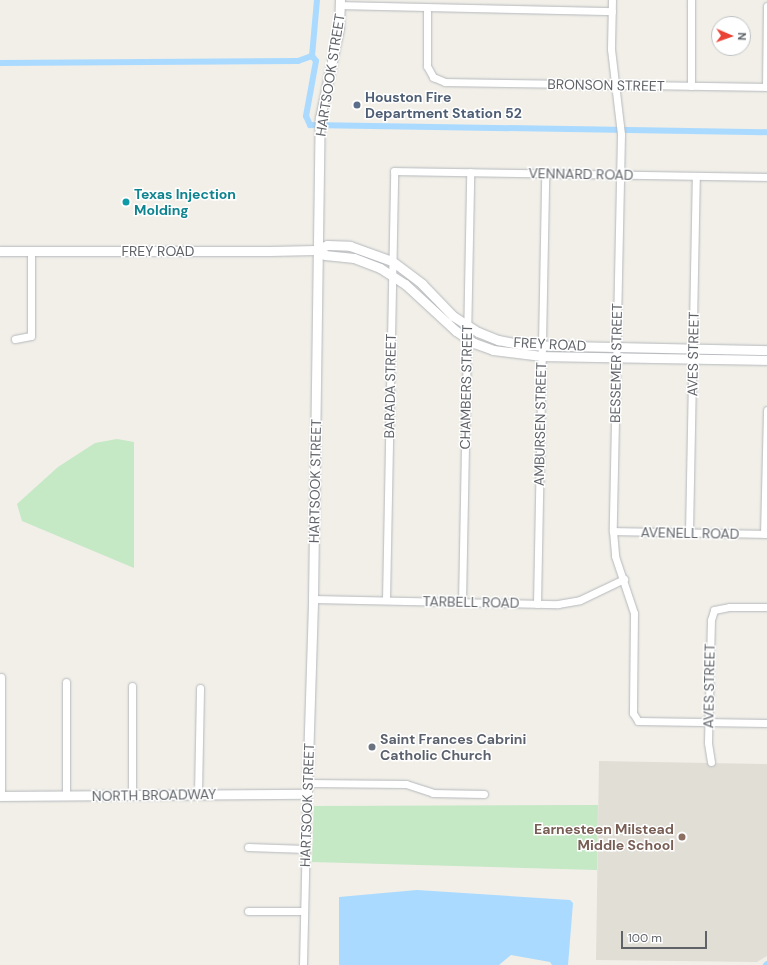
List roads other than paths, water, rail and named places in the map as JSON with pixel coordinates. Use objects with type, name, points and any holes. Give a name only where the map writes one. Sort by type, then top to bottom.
[{"type":"street","name":"BESSEMER STREET","points":[[612,0],[611,49],[621,121],[613,531],[615,556],[624,579],[634,613],[633,713],[638,721],[709,722]]},
{"type":"street","points":[[690,86],[691,0]]},
{"type":"street","points":[[340,3],[427,8],[612,11]]},
{"type":"street","name":"HARTSOOK STREET","points":[[303,965],[313,599],[316,250],[320,118],[339,28],[340,3]]},
{"type":"street","points":[[766,87],[767,6]]},
{"type":"street","name":"BRONSON STREET","points":[[427,8],[427,66],[433,77],[445,82],[766,87]]},
{"type":"street","name":"VENNARD ROAD","points":[[394,171],[767,177]]},
{"type":"street","name":"BARADA STREET","points":[[386,600],[394,171]]},
{"type":"street","name":"CHAMBERS STREET","points":[[462,602],[470,172]]},
{"type":"street","name":"AMBURSEN STREET","points":[[536,604],[545,173]]},
{"type":"street","name":"AVES STREET","points":[[689,532],[696,176]]},
{"type":"street","name":"FREY ROAD","points":[[0,251],[316,250],[327,245],[350,246],[392,261],[422,284],[453,316],[498,340],[542,345],[767,350]]},
{"type":"street","name":"FREY ROAD","points":[[316,250],[325,255],[366,261],[392,275],[406,284],[444,322],[467,338],[493,350],[542,356],[767,360]]},
{"type":"street","points":[[15,339],[31,336],[31,251]]},
{"type":"street","points":[[766,534],[767,410]]},
{"type":"street","name":"AVENELL ROAD","points":[[613,531],[766,534]]},
{"type":"street","name":"TARBELL ROAD","points":[[313,599],[558,604],[580,600],[624,579]]},
{"type":"street","name":"AVES STREET","points":[[711,762],[709,722],[710,620],[714,610],[729,607],[767,607]]},
{"type":"street","points":[[0,796],[1,677]]},
{"type":"street","points":[[66,682],[66,796]]},
{"type":"street","points":[[132,686],[132,794]]},
{"type":"street","points":[[198,794],[200,688]]},
{"type":"street","points":[[709,722],[767,724]]},
{"type":"street","points":[[308,783],[406,784],[433,793],[484,794]]},
{"type":"street","name":"NORTH BROADWAY","points":[[0,796],[307,794]]},
{"type":"street","points":[[248,846],[306,848]]},
{"type":"street","points":[[248,911],[304,911]]},
{"type":"water","points":[[417,890],[570,900],[573,903],[568,965],[552,965],[550,962],[511,955],[499,965],[339,965],[339,897]]},
{"type":"waterway","points":[[317,0],[312,56],[316,61],[306,116],[310,125],[767,132]]},
{"type":"waterway","points":[[0,63],[298,61],[312,56]]},
{"type":"place","name":"Houston Fire Department Station 52","points":[[357,105]]},
{"type":"place","name":"Texas Injection Molding","points":[[126,202]]},
{"type":"place","name":"Saint Frances Cabrini Catholic Church","points":[[372,747]]},
{"type":"place","name":"Earnesteen Milstead Middle School","points":[[682,837]]}]
